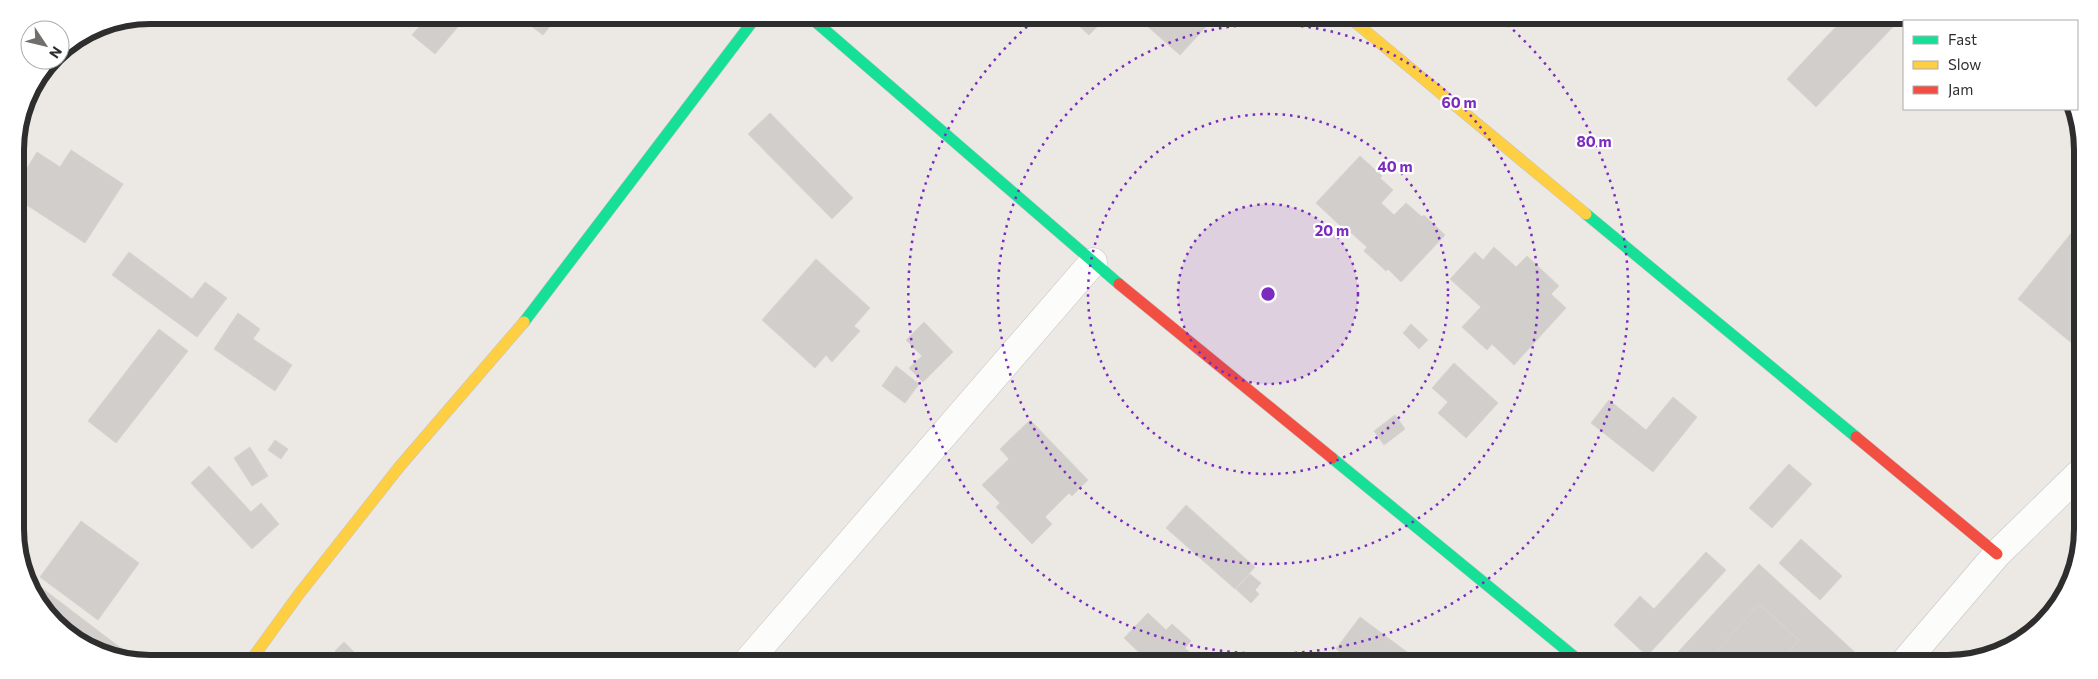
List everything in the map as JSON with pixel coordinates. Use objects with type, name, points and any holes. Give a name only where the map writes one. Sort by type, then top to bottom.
[{"type":"street","points":[[255,655],[299,594],[400,466],[530,315],[750,24]]},
{"type":"street","points":[[818,24],[1093,262],[1572,655]]},
{"type":"street","points":[[1357,24],[1997,554]]},
{"type":"street","points":[[753,655],[1093,262]]},
{"type":"street","points":[[1911,655],[1997,554],[2074,479]]},
{"type":"building","points":[[421,24],[460,24],[435,54],[412,35]]},
{"type":"building","points":[[529,24],[552,24],[543,35]]},
{"type":"building","points":[[1077,24],[1100,24],[1089,35]]},
{"type":"building","points":[[1145,24],[1208,24],[1180,55]]},
{"type":"building","points":[[1838,24],[1890,24],[1893,27],[1816,107],[1787,79]]},
{"type":"building","points":[[770,113],[853,198],[832,219],[748,134]]},
{"type":"building","points":[[71,150],[123,184],[85,243],[24,203],[24,173],[37,152],[60,167]]},
{"type":"building","points":[[1360,156],[1382,176],[1380,178],[1393,190],[1381,203],[1394,215],[1406,203],[1422,217],[1424,215],[1445,235],[1401,282],[1388,269],[1386,271],[1364,251],[1367,247],[1348,230],[1347,232],[1316,203]]},
{"type":"building","points":[[2073,231],[2074,345],[2018,299]]},
{"type":"building","points":[[1494,247],[1516,267],[1527,256],[1559,286],[1551,294],[1566,308],[1514,365],[1492,344],[1487,350],[1462,327],[1481,307],[1450,279],[1475,252],[1483,260]]},
{"type":"building","points":[[129,252],[192,299],[205,282],[227,298],[197,337],[112,275]]},
{"type":"building","points":[[816,259],[870,308],[854,326],[860,331],[832,362],[826,355],[815,368],[762,320]]},
{"type":"building","points":[[238,313],[260,329],[253,339],[292,365],[275,391],[214,349]]},
{"type":"building","points":[[924,322],[953,352],[923,382],[909,368],[922,356],[906,340]]},
{"type":"building","points":[[1411,324],[1428,340],[1419,349],[1403,333]]},
{"type":"building","points":[[159,329],[188,351],[116,443],[88,421]]},
{"type":"building","points":[[1454,363],[1498,403],[1466,438],[1438,413],[1448,402],[1432,388]]},
{"type":"building","points":[[896,366],[919,384],[905,403],[882,386]]},
{"type":"building","points":[[1673,397],[1697,417],[1653,472],[1591,423],[1609,400],[1646,430]]},
{"type":"building","points":[[1395,415],[1405,429],[1384,445],[1374,431]]},
{"type":"building","points":[[1030,420],[1088,480],[1072,496],[1069,493],[1045,517],[1052,524],[1032,544],[996,507],[1000,503],[982,485],[1009,459],[1000,449]]},
{"type":"building","points":[[275,440],[288,449],[281,459],[268,450]]},
{"type":"building","points":[[250,447],[268,476],[252,486],[234,458]]},
{"type":"building","points":[[1789,464],[1812,484],[1772,528],[1749,508]]},
{"type":"building","points":[[209,466],[251,512],[261,503],[279,524],[252,549],[191,483]]},
{"type":"building","points":[[1186,505],[1255,567],[1235,589],[1166,528]]},
{"type":"building","points":[[81,521],[139,563],[98,620],[40,577]]},
{"type":"building","points":[[1801,539],[1842,576],[1820,600],[1779,563]]},
{"type":"building","points":[[1706,552],[1726,570],[1646,655],[1614,625],[1640,596],[1654,609]]},
{"type":"building","points":[[1759,564],[1858,655],[1785,655],[1799,640],[1759,604],[1713,655],[1675,655]]},
{"type":"building","points":[[1250,574],[1261,583],[1255,590],[1259,594],[1251,603],[1236,589]]},
{"type":"building","points":[[37,586],[122,649],[120,652],[109,649],[80,634],[55,612]]},
{"type":"building","points":[[1759,604],[1799,640],[1785,655],[1713,655]]},
{"type":"building","points":[[1148,613],[1166,630],[1172,624],[1191,641],[1185,648],[1192,655],[1142,655],[1124,638]]},
{"type":"building","points":[[1360,617],[1411,655],[1344,655],[1336,649]]},
{"type":"building","points":[[344,642],[357,655],[339,655],[335,651]]},
{"type":"traffic: fast","points":[[524,322],[751,24]]},
{"type":"traffic: fast","points":[[818,24],[1119,284]]},
{"type":"traffic: fast","points":[[1586,214],[1856,437]]},
{"type":"traffic: fast","points":[[1332,458],[1572,655]]},
{"type":"traffic: slow","points":[[1357,24],[1586,214]]},
{"type":"traffic: slow","points":[[255,655],[299,594],[400,466],[524,322]]},
{"type":"traffic: jam","points":[[1119,284],[1332,458]]},
{"type":"traffic: jam","points":[[1856,437],[1997,554]]}]
